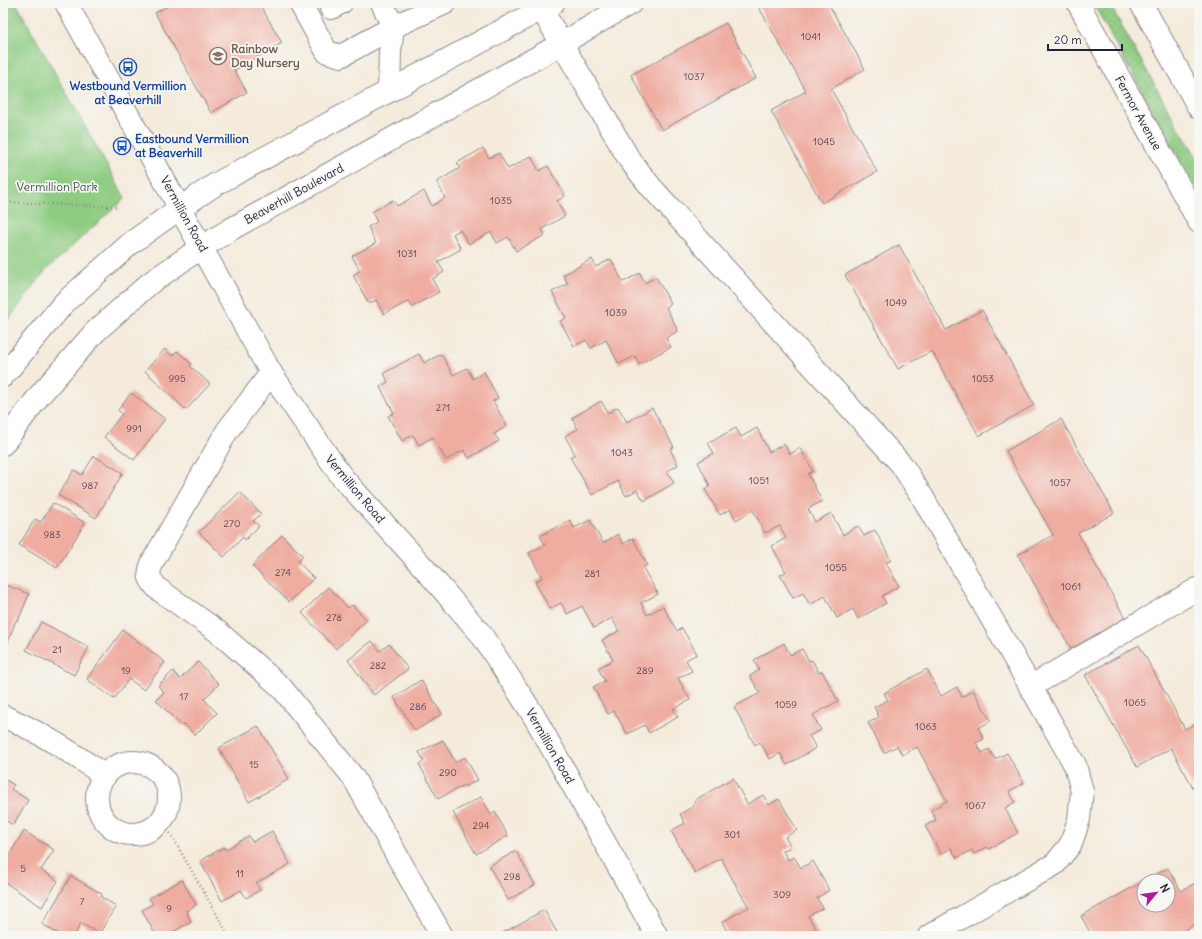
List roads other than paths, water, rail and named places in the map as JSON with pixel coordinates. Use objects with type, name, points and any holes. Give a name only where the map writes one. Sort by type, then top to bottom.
[{"type":"main road","name":"Vermillion Road","points":[[66,3],[271,373],[342,477],[481,634],[534,716],[657,936]]},
{"type":"main road","points":[[300,3],[327,52],[341,56],[393,27],[445,3]]},
{"type":"main road","points":[[382,3],[393,27],[390,52],[389,91]]},
{"type":"main road","name":"Beaverhill Boulevard","points":[[3,444],[40,396],[95,332],[150,283],[202,247],[233,228],[561,44],[631,3]]},
{"type":"main road","points":[[1066,3],[1096,37]]},
{"type":"main road","name":"Fermor Avenue","points":[[1078,3],[1199,222]]},
{"type":"main road","points":[[1141,3],[1199,108]]},
{"type":"main road","points":[[3,376],[64,303],[131,243],[180,208],[216,184],[389,91],[544,5],[561,44],[629,159],[651,187],[902,465],[923,498],[1075,765],[1082,791],[1079,818],[1071,844],[1054,864],[929,936]]},
{"type":"main road","points":[[271,373],[227,431],[153,561],[148,572],[150,581],[158,589],[217,630],[281,686],[353,777],[442,936]]},
{"type":"main road","points":[[1030,687],[1197,589]]},
{"type":"main road","points":[[3,716],[28,727],[55,742],[104,776]]},
{"type":"main road","points":[[125,763],[138,763],[149,766],[159,774],[166,784],[169,796],[167,808],[162,819],[154,827],[144,833],[138,834],[122,832],[111,827],[103,819],[97,797],[99,786],[104,776],[114,768],[125,763]]},
{"type":"place","name":"Rainbow Day Nursery","points":[[218,56]]},
{"type":"place","name":"Westbound Vermillion at Beaverhill","points":[[128,67]]},
{"type":"place","name":"Eastbound Vermillion at Beaverhill","points":[[122,146]]},
{"type":"park label","name":"Vermillion Park","points":[[57,187]]}]
